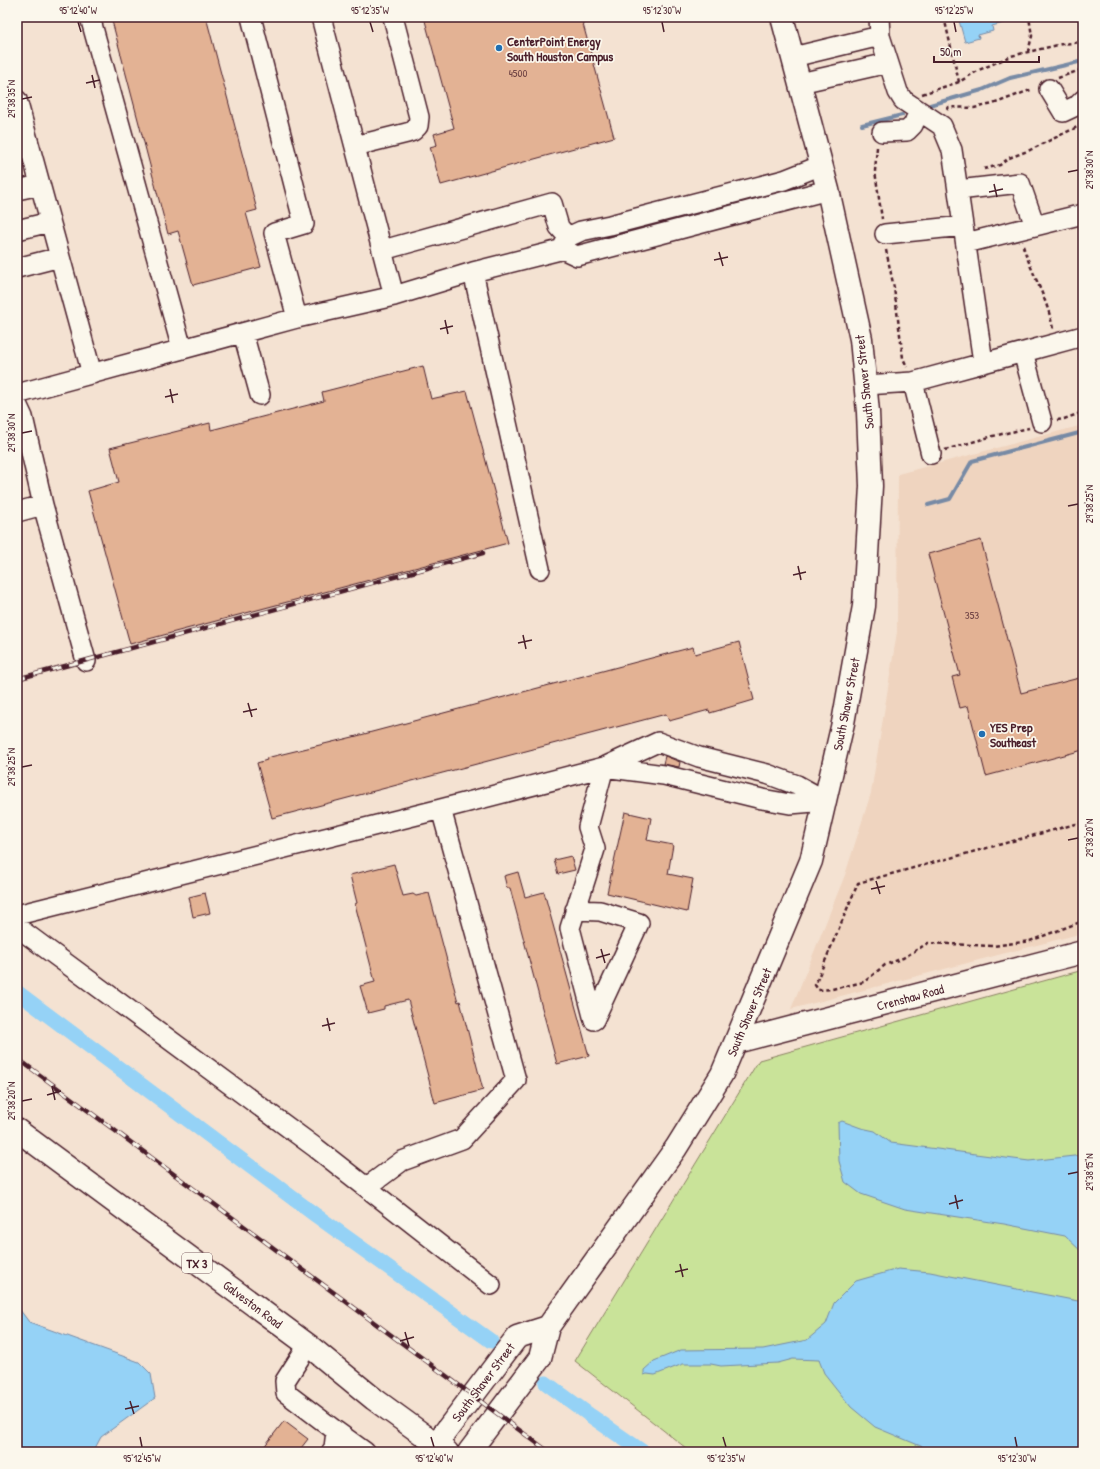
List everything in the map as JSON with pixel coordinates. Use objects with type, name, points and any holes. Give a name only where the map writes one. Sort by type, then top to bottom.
[{"type":"main road","name":"South Shaver Street","points":[[469,1452],[540,1358],[548,1327],[676,1148],[722,1074],[811,861],[826,801],[843,723],[864,606],[871,486],[868,412],[861,339],[822,165],[782,17]]},
{"type":"main road","name":"Crenshaw Road","points":[[736,1042],[1083,952]]},
{"type":"main road","name":"Galveston Road","points":[[17,1130],[308,1345],[438,1449]]},
{"type":"main road","name":"South Shaver Street","points":[[438,1449],[517,1337],[548,1327]]},
{"type":"lane","points":[[90,17],[182,349]]},
{"type":"lane","points":[[251,17],[304,224],[274,233],[297,318]]},
{"type":"lane","points":[[321,17],[356,146],[394,296]]},
{"type":"lane","points":[[356,146],[407,133],[418,126],[419,117],[393,17]]},
{"type":"lane","points":[[879,17],[880,36],[898,92],[903,100],[942,126],[952,150],[983,362]]},
{"type":"lane","points":[[793,58],[880,36]]},
{"type":"lane","points":[[800,83],[888,63]]},
{"type":"lane","points":[[1045,86],[1063,112],[1078,105],[1083,100]]},
{"type":"lane","points":[[18,104],[23,147],[40,185],[92,374]]},
{"type":"lane","points":[[882,132],[907,131],[914,125],[918,111]]},
{"type":"lane","points":[[17,394],[297,318],[394,296],[565,243],[581,231],[610,225],[784,180],[822,165]]},
{"type":"lane","points":[[958,190],[1020,183],[1026,228]]},
{"type":"lane","points":[[17,190],[40,185]]},
{"type":"lane","points":[[383,250],[552,203],[565,243],[577,256],[828,190]]},
{"type":"lane","points":[[742,191],[747,212]]},
{"type":"lane","points":[[885,234],[965,235],[1026,228],[1083,214]]},
{"type":"lane","points":[[17,230],[50,222]]},
{"type":"lane","points":[[17,268],[60,257]]},
{"type":"lane","points":[[473,272],[540,569]]},
{"type":"lane","points":[[243,333],[260,395]]},
{"type":"lane","points":[[865,385],[913,382],[1083,336]]},
{"type":"lane","points":[[1023,352],[1042,422]]},
{"type":"lane","points":[[913,382],[931,454]]},
{"type":"lane","points":[[17,404],[23,417],[43,505],[86,660]]},
{"type":"lane","points":[[17,512],[43,505]]},
{"type":"lane","points":[[17,915],[441,810],[604,767],[658,742],[699,757],[767,774],[797,785],[826,801]]},
{"type":"lane","points":[[695,783],[699,757]]},
{"type":"lane","points":[[604,767],[664,775],[762,800],[790,804],[826,801]]},
{"type":"lane","points":[[576,910],[600,911],[639,923],[594,1020],[570,928],[595,849],[588,827],[604,767]]},
{"type":"lane","points":[[762,800],[767,774]]},
{"type":"lane","points":[[366,1187],[402,1161],[462,1139],[516,1080],[441,810]]},
{"type":"lane","points":[[17,927],[310,1143],[491,1285]]},
{"type":"lane","points":[[308,1345],[285,1382],[286,1393],[365,1452]]},
{"type":"lane","points":[[331,1452],[334,1448],[336,1431]]},
{"type":"path","points":[[944,17],[959,82]]},
{"type":"path","points":[[1028,52],[1032,36],[1029,17]]},
{"type":"path","points":[[903,100],[959,82],[979,70],[1011,56],[1062,44],[1083,42]]},
{"type":"path","points":[[936,123],[949,107],[974,108],[993,104],[1045,86],[1083,69]]},
{"type":"path","points":[[979,171],[1000,166],[1009,158],[1030,150],[1083,124]]},
{"type":"path","points":[[882,132],[876,149],[875,171],[885,234],[885,245],[894,288],[903,358],[913,382]]},
{"type":"path","points":[[1026,228],[1027,259],[1051,316],[1055,344]]},
{"type":"path","points":[[931,454],[993,436],[1027,429],[1042,422],[1064,419],[1083,412]]},
{"type":"path","points":[[1083,822],[858,883],[815,985],[818,990],[832,989],[864,982],[885,965],[903,958],[928,943],[994,946],[1030,941],[1083,921]]},
{"type":"shaded area","name":"YES Prep Southeast","points":[[1083,425],[1083,933],[791,1009],[845,875],[871,793],[897,632],[898,474]]},
{"type":"green space","points":[[1083,970],[1083,1452],[691,1452],[575,1361],[759,1060]]},
{"type":"water","points":[[958,17],[1006,17],[1007,22],[992,26],[993,31],[978,35],[979,38],[965,42]]},
{"type":"water","points":[[842,1121],[875,1131],[891,1143],[1029,1161],[1083,1155],[1083,1253],[1065,1236],[1004,1224],[905,1209],[861,1194],[845,1182],[839,1161],[838,1123]]},
{"type":"water","points":[[898,1269],[930,1272],[1083,1302],[1083,1452],[935,1452],[875,1427],[851,1407],[824,1373],[819,1360],[793,1359],[778,1363],[721,1366],[711,1364],[683,1364],[655,1375],[644,1375],[644,1370],[654,1361],[681,1350],[763,1349],[807,1340],[826,1324],[834,1303],[856,1281]]},
{"type":"water","points":[[17,1306],[29,1322],[139,1362],[151,1374],[155,1398],[101,1437],[93,1452],[17,1452]]},
{"type":"building","points":[[111,17],[206,17],[257,210],[246,213],[261,267],[193,285],[178,231],[168,234]]},
{"type":"building","points":[[424,17],[581,17],[614,137],[441,185],[430,147],[437,145],[434,134],[454,128]]},
{"type":"building","points":[[423,366],[431,399],[467,391],[508,543],[130,644],[88,491],[119,482],[110,448],[210,423],[211,430],[324,401],[322,392]]},
{"type":"building","points":[[981,540],[1021,693],[1083,677],[1083,750],[986,776],[968,706],[960,708],[952,677],[960,675],[928,554]]},
{"type":"building","points":[[739,642],[754,700],[710,713],[709,710],[669,721],[666,714],[272,818],[257,763],[267,760],[266,758],[353,737],[693,647],[695,654]]},
{"type":"building","points":[[665,756],[680,762],[679,767],[663,764]]},
{"type":"building","points":[[625,812],[651,818],[647,840],[673,845],[668,874],[693,879],[687,912],[607,893]]},
{"type":"building","points":[[571,856],[575,870],[558,874],[554,860]]},
{"type":"building","points":[[394,864],[403,896],[413,894],[416,896],[429,893],[458,1002],[460,1001],[483,1090],[435,1103],[408,1000],[384,1006],[384,1009],[368,1013],[360,986],[375,982],[355,904],[357,903],[350,875]]},
{"type":"building","points":[[518,872],[525,897],[544,892],[589,1056],[557,1064],[510,888],[507,888],[504,876]]},
{"type":"building","points":[[205,893],[210,913],[193,917],[189,897]]},
{"type":"building","points":[[284,1421],[308,1439],[298,1452],[260,1452]]},
{"type":"waterway","points":[[930,105],[982,90],[1010,78],[1083,61]]},
{"type":"waterway","points":[[862,125],[902,115]]},
{"type":"waterway","points":[[928,505],[950,499],[972,461],[1083,432]]},
{"type":"waterway","points":[[17,992],[314,1214],[491,1341]]},
{"type":"waterway","points":[[546,1383],[643,1452]]},
{"type":"railway","points":[[17,679],[483,553]]},
{"type":"railway","points":[[17,1058],[549,1452]]},
{"type":"place","name":"CenterPoint Energy South Houston Campus","points":[[499,48]]},
{"type":"place","name":"YES Prep Southeast","points":[[982,734]]}]
